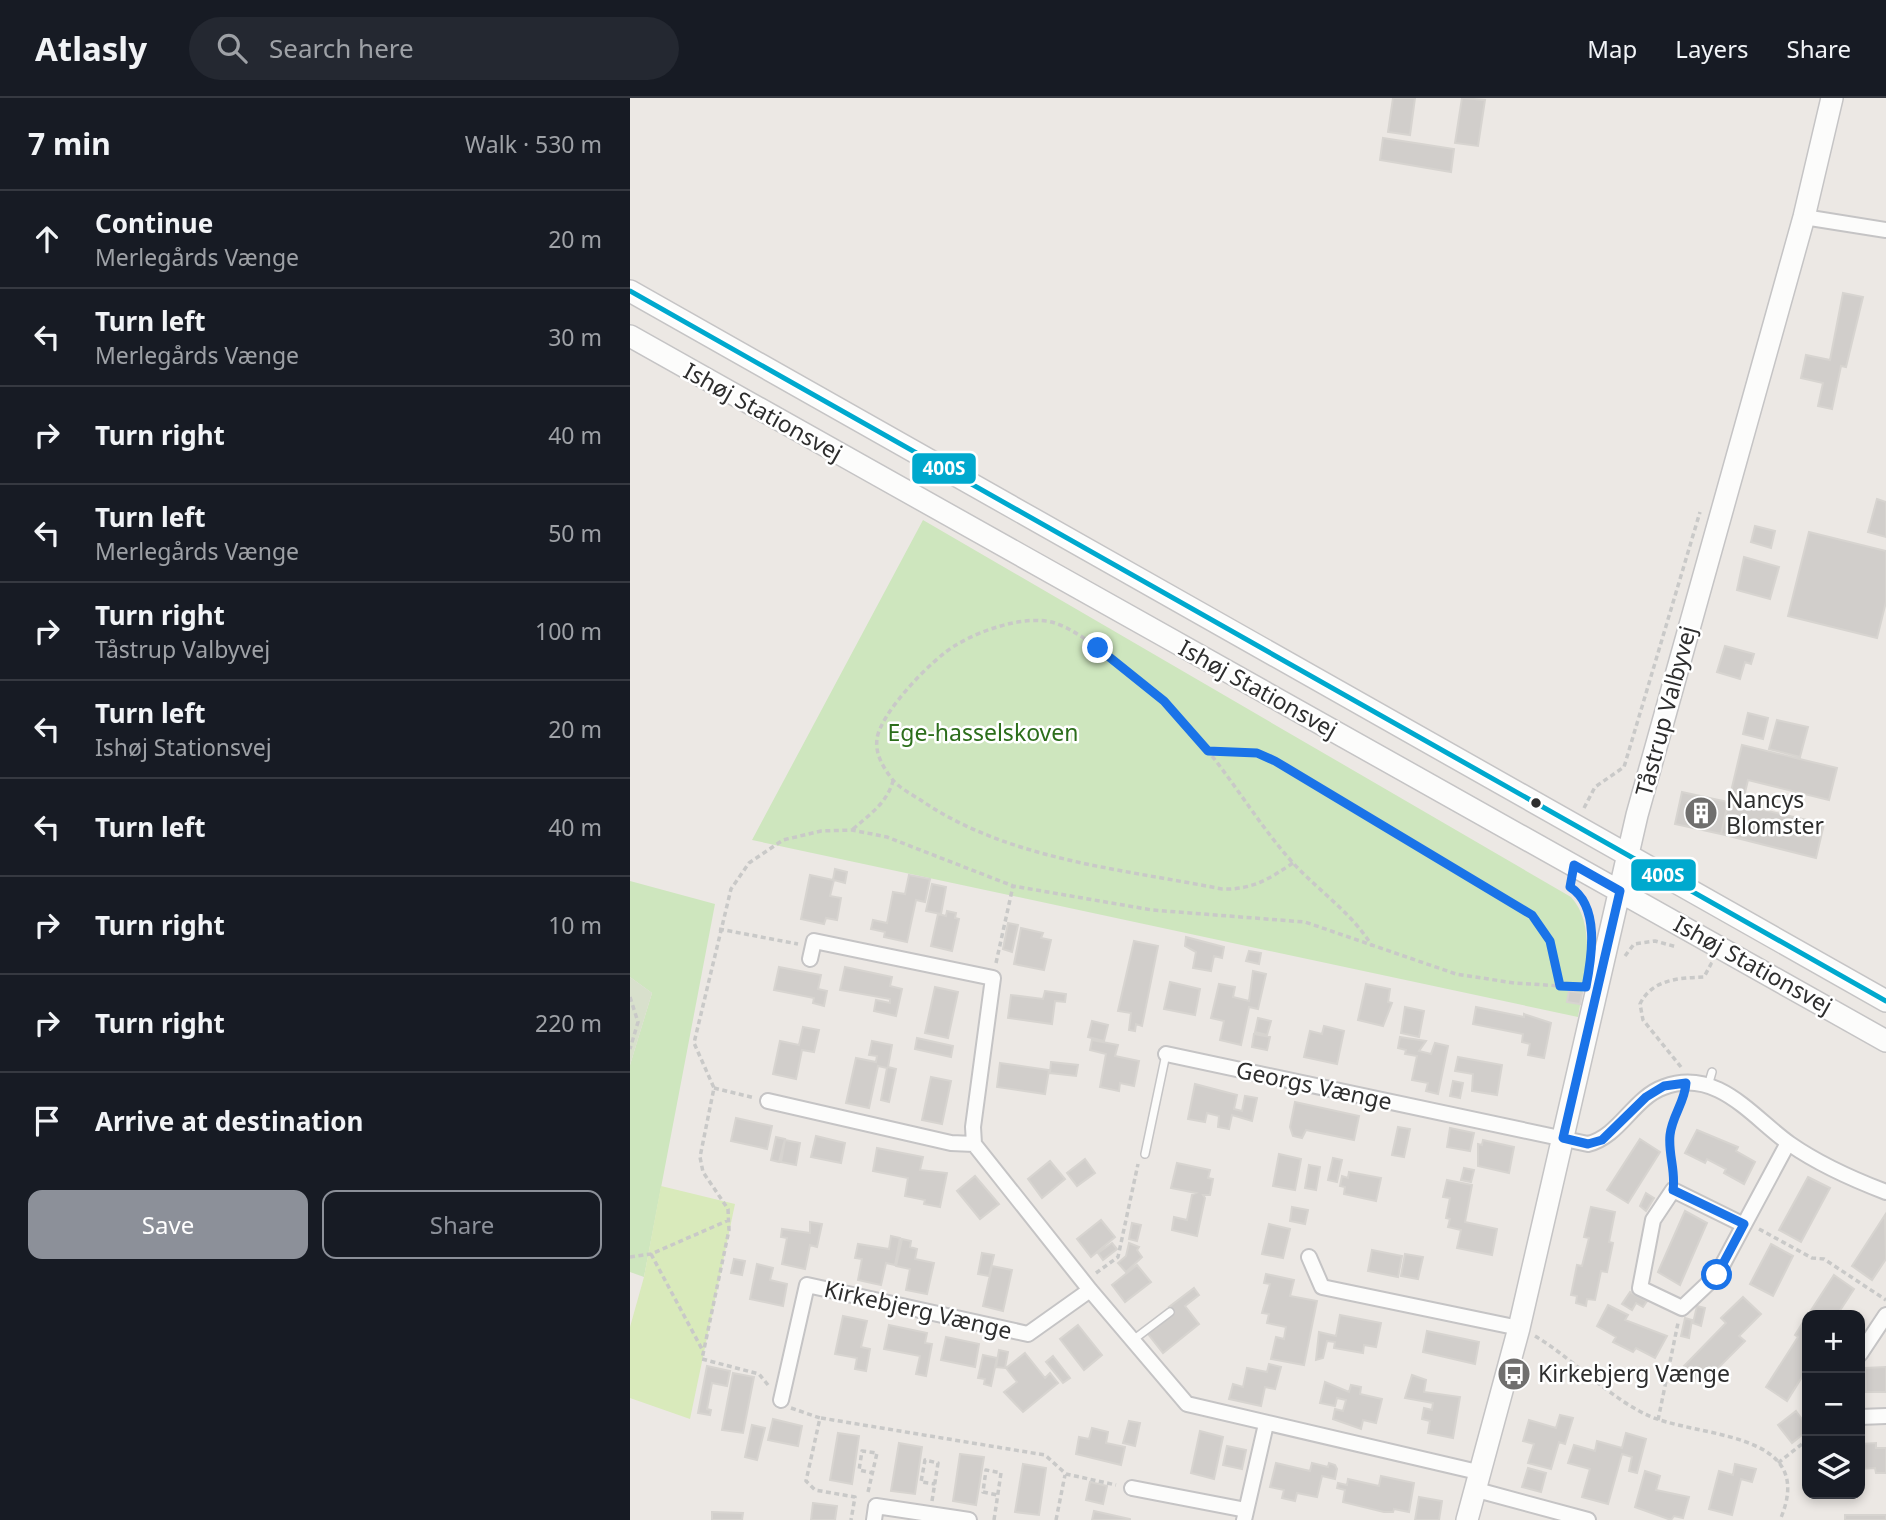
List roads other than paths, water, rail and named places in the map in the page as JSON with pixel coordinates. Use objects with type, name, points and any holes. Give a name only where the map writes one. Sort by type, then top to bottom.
[{"type":"main road","name":"Tåstrup Valbyvej","points":[[1467,1520],[1480,1482],[1519,1328],[1628,856],[1804,218],[1832,98]]},
{"type":"main road","name":"Ishøj Stationsvej","points":[[630,291],[1886,1001]]},
{"type":"main road","name":"Ishøj Stationsvej","points":[[630,336],[1886,1041]]},
{"type":"street","points":[[1804,218],[1886,230]]},
{"type":"street","points":[[810,959],[814,941],[993,978],[973,1126],[974,1144],[1087,1286],[1187,1404],[1480,1482],[1588,1520]]},
{"type":"street","name":"Georgs Vænge","points":[[1166,1054],[1588,1144],[1602,1140],[1646,1097],[1664,1086],[1710,1079],[1788,1143]]},
{"type":"street","points":[[768,1101],[951,1143],[974,1144]]},
{"type":"street","points":[[1744,1224],[1673,1190],[1653,1220],[1640,1287],[1682,1308],[1717,1275],[1788,1143],[1835,1172],[1886,1192]]},
{"type":"street","points":[[1309,1257],[1322,1287],[1519,1328]]},
{"type":"street","name":"Kirkebjerg Vænge","points":[[781,1400],[807,1285],[1028,1335],[1087,1286]]},
{"type":"street","points":[[1865,1346],[1886,1315]]},
{"type":"street","points":[[1865,1418],[1886,1416]]},
{"type":"street","points":[[1132,1488],[1245,1515],[1266,1424]]},
{"type":"street","points":[[875,1513],[929,1513],[969,1520]]},
{"type":"lane","name":"Georgs Vænge","points":[[1146,1154],[1166,1054]]},
{"type":"lane","points":[[1133,1340],[1170,1312]]},
{"type":"place","name":"Nancys Blomster","points":[[1701,813]]},
{"type":"place","name":"Kirkebjerg Vænge","points":[[1514,1374]]},
{"type":"park label","name":"Ege-hasselskoven","points":[[983,733]]}]
